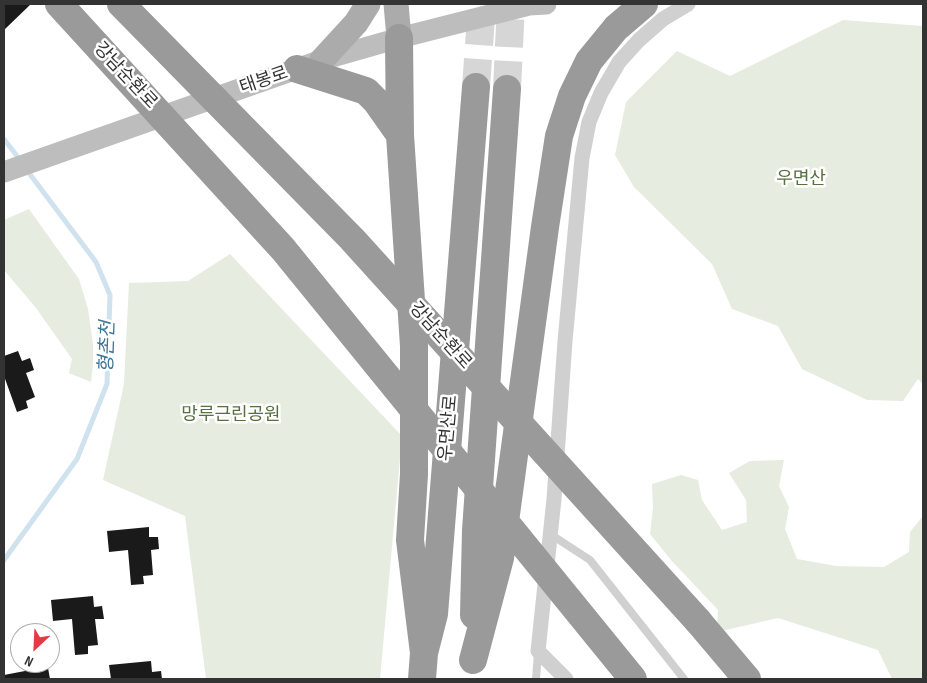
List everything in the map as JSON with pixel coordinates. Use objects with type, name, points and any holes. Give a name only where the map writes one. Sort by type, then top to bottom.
[{"type":"highway","name":"강남순환로","points":[[59,4],[283,249],[633,679]]},
{"type":"highway","name":"강남순환로","points":[[121,4],[352,239],[698,621],[746,679]]},
{"type":"highway","points":[[473,670],[500,558],[559,136],[572,96],[590,61],[616,28],[644,4]]},
{"type":"highway","points":[[399,38],[400,135],[414,346],[414,474],[410,540],[423,666]]},
{"type":"highway","points":[[310,65],[366,91],[376,100],[400,135]]},
{"type":"highway","name":"우면산로","points":[[423,666],[434,614],[476,87]]},
{"type":"highway","name":"우면산로","points":[[473,670],[476,530],[507,89]]},
{"type":"main road","points":[[310,65],[356,23],[368,4]]},
{"type":"main road","points":[[396,4],[399,38]]},
{"type":"street","name":"태봉로","points":[[4,172],[310,65],[399,38],[535,4]]},
{"type":"street","points":[[566,679],[538,651],[554,499],[564,341],[582,158],[589,122],[601,93],[619,62],[638,40],[663,19],[688,4]]},
{"type":"lane","points":[[550,534],[590,560],[684,679]]},
{"type":"lane","points":[[536,679],[538,651]]},
{"type":"green space","name":"우면산","points":[[843,20],[923,26],[923,384],[918,379],[903,401],[867,400],[802,369],[778,326],[732,309],[712,264],[634,187],[615,155],[626,102],[677,51],[730,76]]},
{"type":"green space","points":[[29,209],[79,279],[88,309],[93,344],[91,382],[69,373],[72,359],[36,308],[4,270],[4,220]]},
{"type":"green space","name":"망루근린공원","points":[[230,254],[402,436],[380,679],[206,679],[185,516],[103,480],[124,384],[129,283],[188,281]]},
{"type":"green space","points":[[784,460],[779,486],[789,507],[785,529],[797,559],[836,566],[884,567],[909,552],[910,532],[923,516],[923,679],[892,679],[878,650],[778,618],[717,632],[718,610],[671,560],[650,534],[653,508],[652,484],[681,475],[698,480],[702,500],[722,530],[747,522],[746,500],[729,473],[750,461]]},
{"type":"building","points":[[4,4],[31,4],[4,30]]},
{"type":"building","points":[[18,351],[22,361],[30,358],[34,370],[26,373],[35,397],[26,401],[28,408],[17,412],[4,376],[4,356]]},
{"type":"building","points":[[149,527],[149,537],[158,537],[159,549],[151,550],[153,575],[143,576],[144,584],[131,585],[128,550],[109,552],[107,531]]},
{"type":"building","points":[[93,596],[94,607],[102,606],[104,619],[95,619],[98,645],[88,646],[88,654],[75,655],[72,619],[53,621],[51,600]]},
{"type":"building","points":[[151,661],[152,672],[161,671],[162,679],[111,679],[109,665]]},
{"type":"building","points":[[14,673],[49,673],[50,679],[4,679],[4,675]]},
{"type":"waterway","name":"형촌천","points":[[4,139],[20,160]]},
{"type":"waterway","name":"형촌천","points":[[4,560],[77,459],[107,384],[110,295],[96,262],[26,169]]},
{"type":"tunnel","points":[[476,87],[482,4]]},
{"type":"tunnel","points":[[507,89],[511,4]]}]
